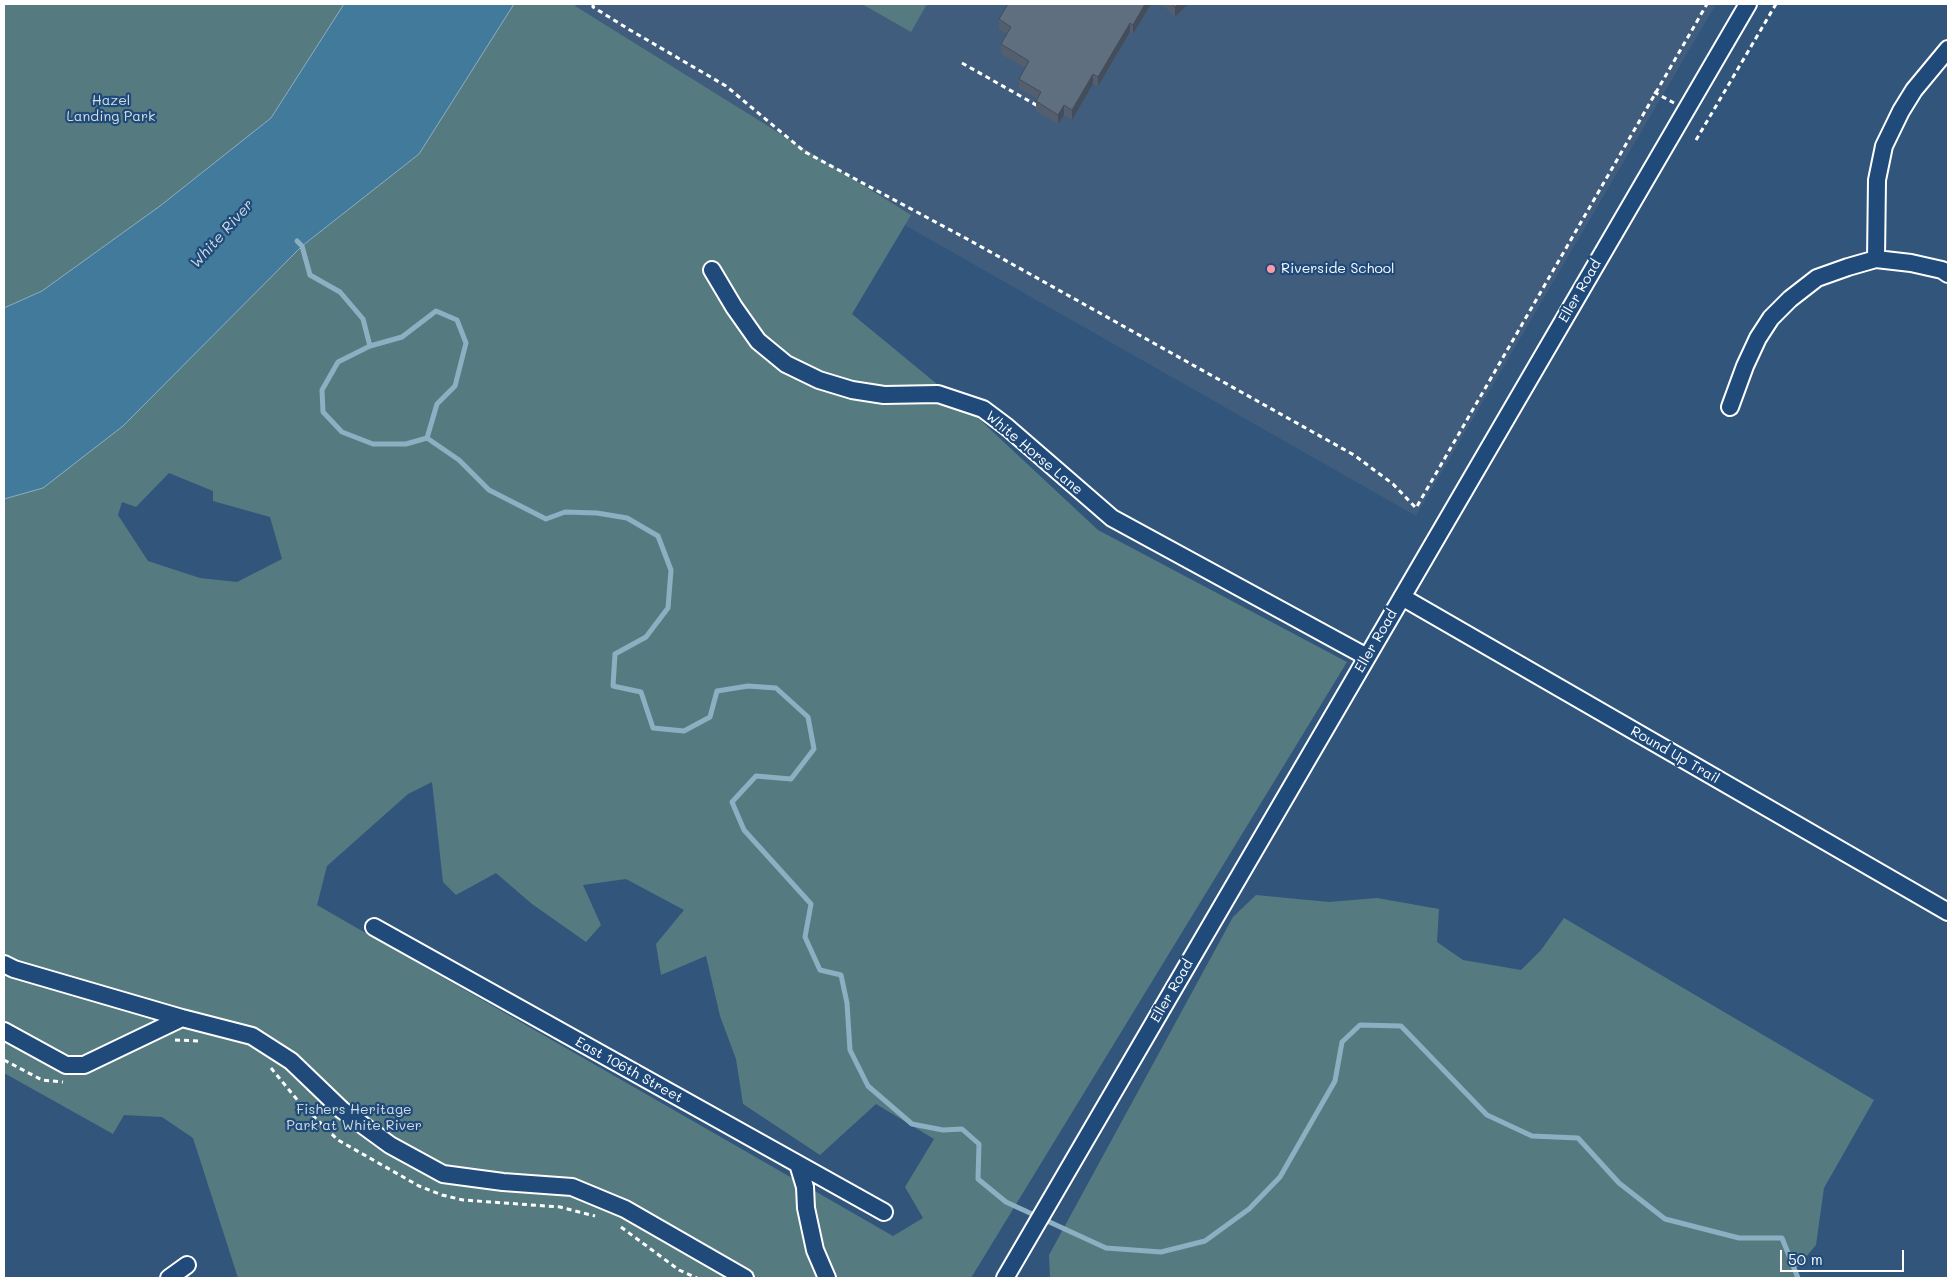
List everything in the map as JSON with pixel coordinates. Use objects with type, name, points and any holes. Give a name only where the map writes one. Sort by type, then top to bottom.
[{"type":"street","name":"Eller Road","points":[[1005,1278],[1748,4]]},
{"type":"street","points":[[1876,260],[1877,180],[1884,146],[1901,111],[1914,90],[1948,49]]},
{"type":"street","points":[[1730,407],[1745,366],[1758,338],[1778,311],[1817,278],[1876,260],[1911,263],[1942,270],[1948,274]]},
{"type":"street","name":"White Horse Lane","points":[[712,270],[758,341],[786,364],[820,380],[852,390],[884,395],[938,394],[982,409],[1007,427],[1112,518],[1367,657]]},
{"type":"street","name":"Round Up Trail","points":[[1402,597],[1948,912]]},
{"type":"street","name":"East 106th Street","points":[[374,928],[884,1212]]},
{"type":"street","points":[[4,964],[14,969],[182,1018],[252,1036],[290,1061],[342,1110],[390,1145],[443,1174],[503,1182],[572,1187],[625,1209],[744,1278]]},
{"type":"street","points":[[4,1031],[66,1065],[84,1064],[182,1018]]},
{"type":"street","points":[[798,1164],[805,1188],[806,1208],[815,1250],[827,1278]]},
{"type":"street","points":[[168,1278],[187,1265]]},
{"type":"path","points":[[593,4],[593,7],[630,30],[726,86],[805,152],[969,240],[1354,455],[1393,484],[1416,508],[1707,4]]},
{"type":"path","points":[[1696,140],[1776,4]]},
{"type":"path","points":[[962,63],[1038,106]]},
{"type":"path","points":[[174,1040],[202,1042]]},
{"type":"path","points":[[4,1060],[42,1080],[50,1082],[70,1081]]},
{"type":"path","points":[[270,1066],[299,1102],[338,1140],[399,1176],[420,1186],[442,1195],[463,1200],[560,1207],[600,1217]]},
{"type":"path","points":[[616,1224],[679,1270],[698,1278]]},
{"type":"shaded area","name":"Riverside School","points":[[553,4],[1716,4],[1416,516],[546,21]]},
{"type":"green space","name":"Hazel Landing Park","points":[[4,4],[344,4],[271,118],[160,206],[42,291],[4,308]]},
{"type":"green space","name":"Fishers Heritage Park at White River","points":[[514,4],[576,4],[575,6],[911,215],[852,314],[977,417],[1098,530],[1347,662],[971,1278],[238,1278],[193,1138],[162,1117],[124,1115],[113,1134],[4,1073],[4,499],[43,488],[302,246],[419,154]],"holes":[[[169,473],[213,491],[213,501],[270,517],[282,559],[237,582],[200,578],[148,561],[118,515],[122,502],[136,507]],[[432,782],[443,882],[456,895],[496,873],[532,904],[586,942],[601,925],[583,885],[626,879],[684,910],[656,944],[661,975],[706,956],[720,1016],[736,1059],[743,1104],[820,1155],[876,1104],[934,1139],[905,1187],[923,1218],[893,1236],[317,905],[327,866],[408,794]]]},
{"type":"green space","points":[[862,4],[927,4],[911,32]]},
{"type":"green space","points":[[1256,895],[1329,902],[1377,898],[1439,909],[1437,942],[1463,960],[1521,970],[1541,950],[1564,918],[1874,1100],[1824,1188],[1816,1245],[1795,1270],[1798,1278],[1050,1278],[1049,1255],[1233,917]]},
{"type":"water","name":"White River","points":[[344,4],[514,4],[419,154],[302,246],[123,426],[43,488],[4,499],[4,308],[42,291],[160,206],[271,118]]},
{"type":"building","points":[[1008,4],[1145,4],[1133,25],[1130,23],[1098,77],[1093,74],[1072,110],[1064,105],[1058,115],[1036,101],[1041,92],[1019,79],[1029,61],[1001,44],[1011,27],[999,19]]},
{"type":"waterway","points":[[297,241],[302,246],[310,275],[340,292],[363,319],[370,346],[338,362],[322,390],[323,412],[342,432],[373,444],[406,444],[427,438],[459,460],[489,490],[546,519],[565,512],[597,513],[627,518],[658,536],[671,570],[668,608],[646,637],[615,654],[613,686],[641,692],[653,728],[684,731],[710,717],[717,691],[748,686],[776,688],[808,717],[814,749],[791,779],[756,776],[732,802],[744,830],[811,904],[805,937],[820,970],[841,975],[847,1003],[850,1050],[868,1086],[912,1124],[943,1130],[962,1129],[979,1144],[978,1179],[1006,1202],[1106,1248],[1161,1252],[1205,1241],[1249,1209],[1280,1177],[1335,1081],[1342,1042],[1360,1025],[1401,1026],[1487,1115],[1532,1136],[1578,1138],[1619,1183],[1665,1219],[1739,1238],[1782,1238],[1798,1278]]},
{"type":"waterway","points":[[370,346],[402,337],[436,311],[457,320],[466,343],[455,386],[437,404],[427,438]]},
{"type":"place","name":"Riverside School","points":[[1271,269]]}]
